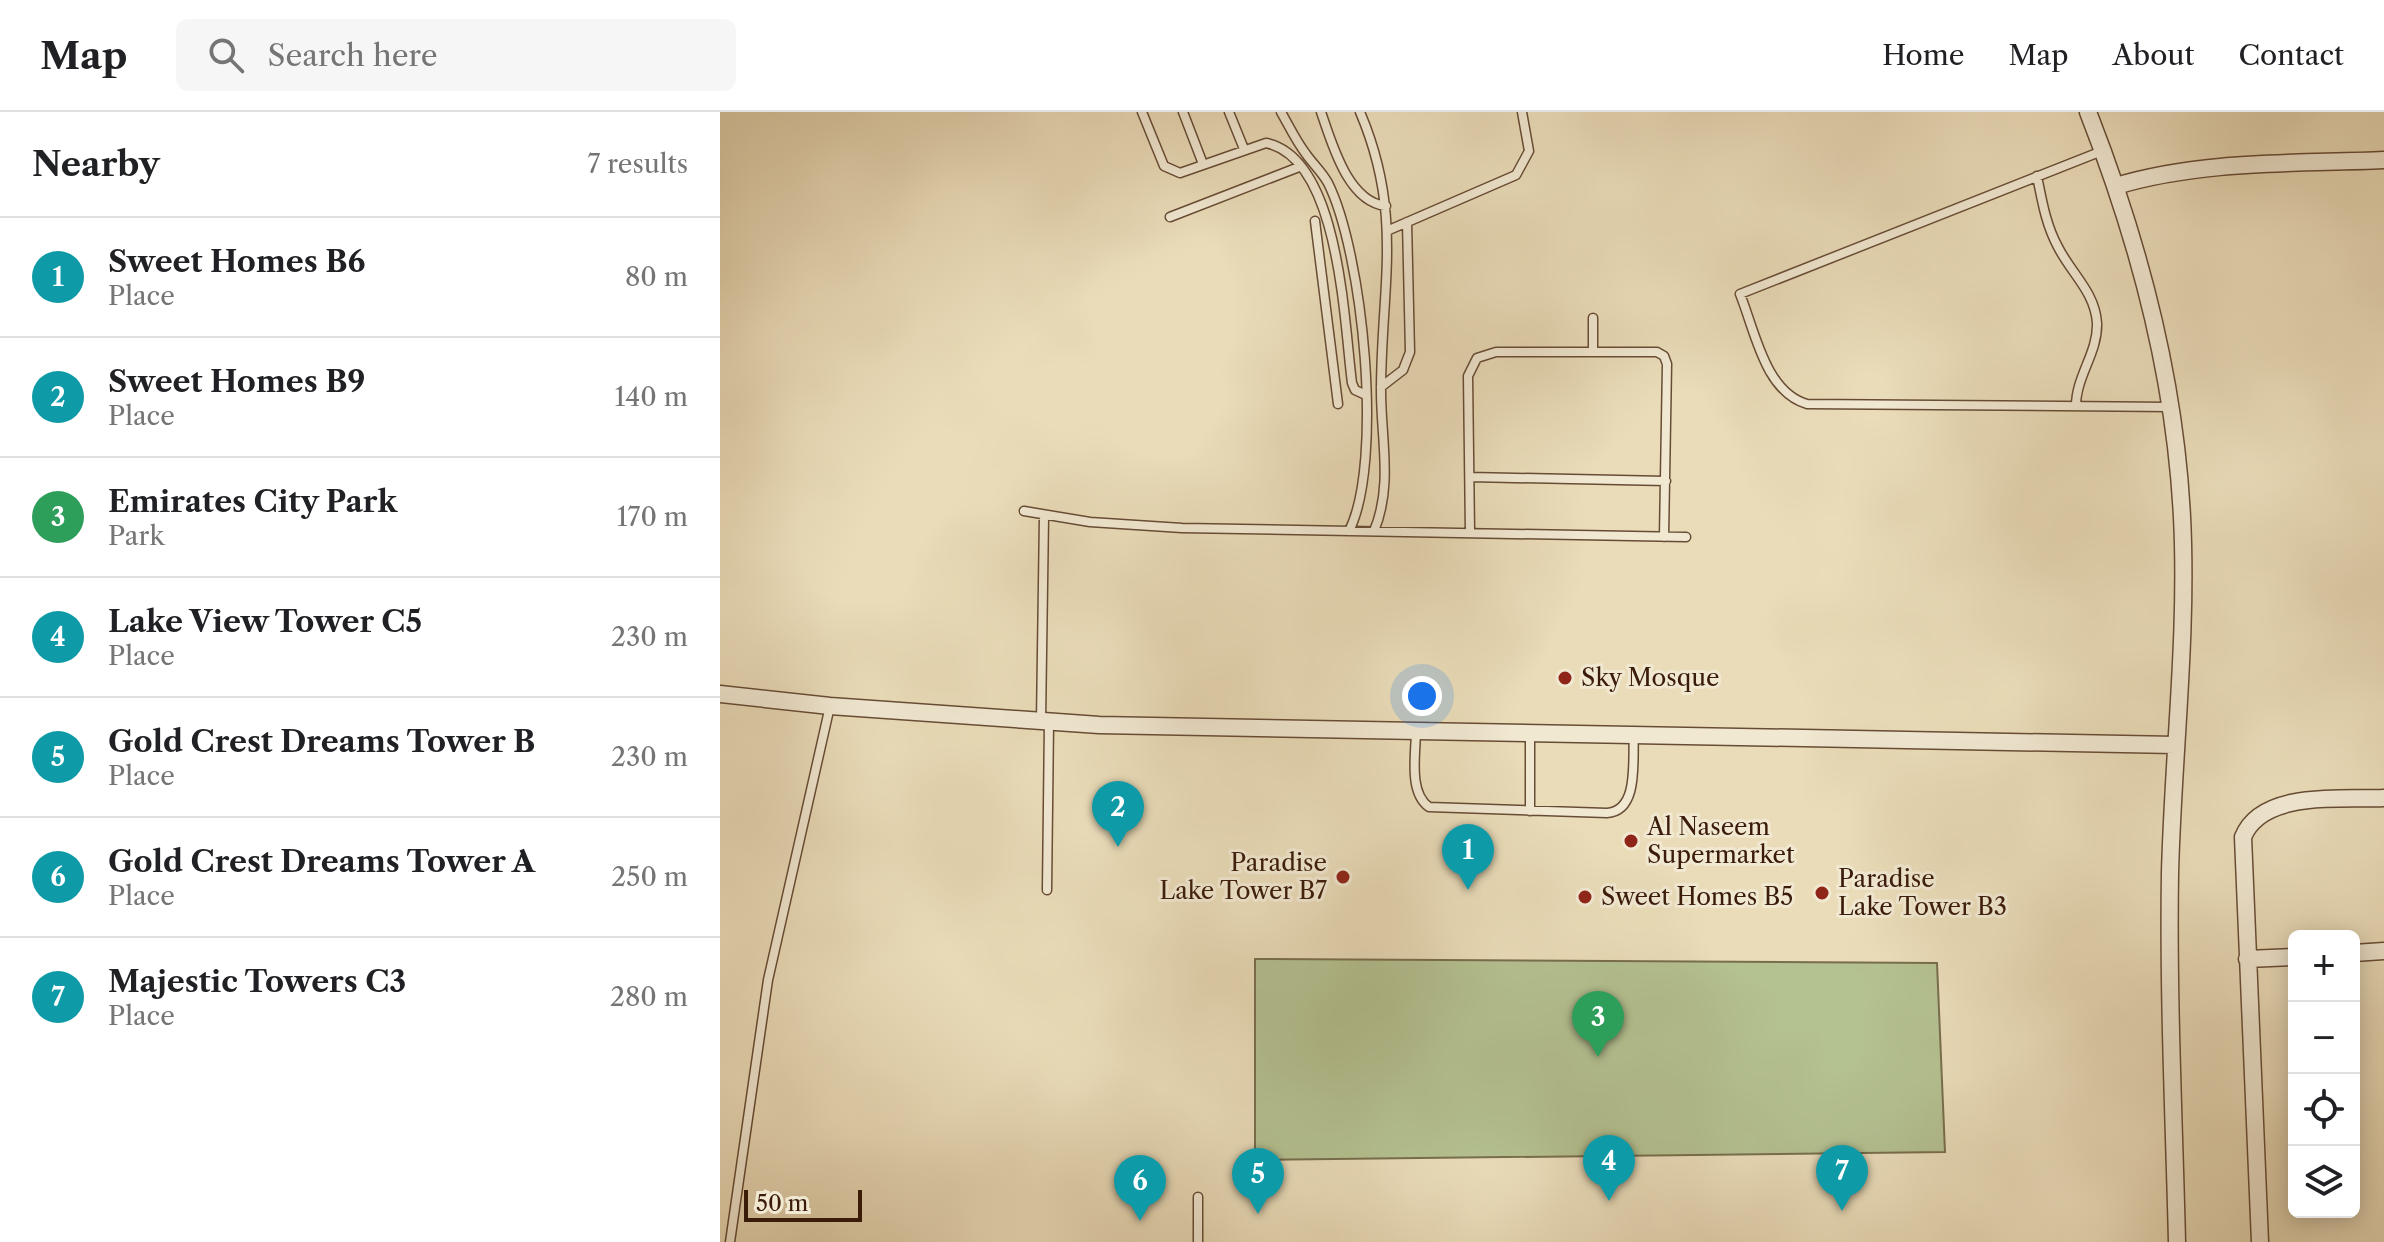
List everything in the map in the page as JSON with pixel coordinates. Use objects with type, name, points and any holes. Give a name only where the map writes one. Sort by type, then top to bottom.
[{"type":"street","points":[[2088,112],[2116,186],[2150,304],[2171,407],[2179,473],[2183,565],[2170,932],[2177,1242]]},
{"type":"street","points":[[2116,186],[2156,174],[2199,168],[2384,160]]},
{"type":"street","points":[[720,694],[830,706],[1045,722],[2175,745]]},
{"type":"street","points":[[2260,1242],[2242,845],[2251,822],[2263,811],[2286,803],[2384,798]]},
{"type":"street","points":[[2360,953],[2384,951]]},
{"type":"street","points":[[2247,959],[2288,957]]},
{"type":"lane","points":[[1142,112],[1167,170],[1180,173],[1244,149],[1271,144],[1299,167],[1323,201],[1338,275],[1353,386],[1366,395]]},
{"type":"lane","points":[[1183,112],[1203,164]]},
{"type":"lane","points":[[1229,112],[1244,149]]},
{"type":"lane","points":[[1281,112],[1301,148],[1328,183],[1355,272],[1366,412],[1361,496],[1349,531]]},
{"type":"lane","points":[[1321,112],[1354,188],[1365,200],[1386,206]]},
{"type":"lane","points":[[1360,112],[1378,164],[1389,230],[1381,387],[1386,484],[1374,531]]},
{"type":"lane","points":[[1389,230],[1516,175],[1529,151],[1522,112]]},
{"type":"lane","points":[[2103,150],[1740,294],[1775,381],[1799,402],[1816,405],[2171,407]]},
{"type":"lane","points":[[1170,217],[1299,167]]},
{"type":"lane","points":[[2037,176],[2052,234],[2089,295],[2096,314],[2095,345],[2079,380],[2076,406]]},
{"type":"lane","points":[[1315,221],[1338,404]]},
{"type":"lane","points":[[1381,387],[1403,370],[1410,352],[1407,222]]},
{"type":"lane","points":[[1322,278],[1355,272]]},
{"type":"lane","points":[[1593,318],[1593,352]]},
{"type":"lane","points":[[1349,346],[1363,345]]},
{"type":"lane","points":[[1470,533],[1468,376],[1477,358],[1496,352],[1657,352],[1664,356],[1667,364],[1664,537]]},
{"type":"lane","points":[[1366,412],[1381,411]]},
{"type":"lane","points":[[1470,477],[1666,481]]},
{"type":"lane","points":[[1024,511],[1044,516],[1182,528],[1686,537]]},
{"type":"lane","points":[[1044,516],[1047,890]]},
{"type":"lane","points":[[730,1242],[768,980],[830,706]]},
{"type":"lane","points":[[1416,729],[1416,789],[1423,803],[1435,809],[1612,813],[1621,809],[1630,795],[1634,732]]},
{"type":"lane","points":[[1530,731],[1530,811]]},
{"type":"lane","points":[[1198,1197],[1198,1242]]},
{"type":"green space","points":[[1255,959],[1937,963],[1945,1152],[1255,1160]]},
{"type":"place","name":"Sky Mosque","points":[[1565,678]]},
{"type":"place","name":"Al Naseem Supermarket","points":[[1631,841]]},
{"type":"place","name":"Sweet Homes B9","points":[[1118,847]]},
{"type":"place","name":"Paradise Lake Tower B7","points":[[1343,877]]},
{"type":"place","name":"Sweet Homes B6","points":[[1468,890]]},
{"type":"place","name":"Paradise Lake Tower B3","points":[[1822,893]]},
{"type":"place","name":"Sweet Homes B5","points":[[1585,897]]},
{"type":"place","name":"Emirates City Park","points":[[1598,1057]]},
{"type":"place","name":"Lake View Tower C5","points":[[1609,1201]]},
{"type":"place","name":"Majestic Towers C3","points":[[1842,1211]]},
{"type":"place","name":"Gold Crest Dreams Tower B","points":[[1258,1214]]},
{"type":"place","name":"Gold Crest Dreams Tower A","points":[[1140,1221]]}]
